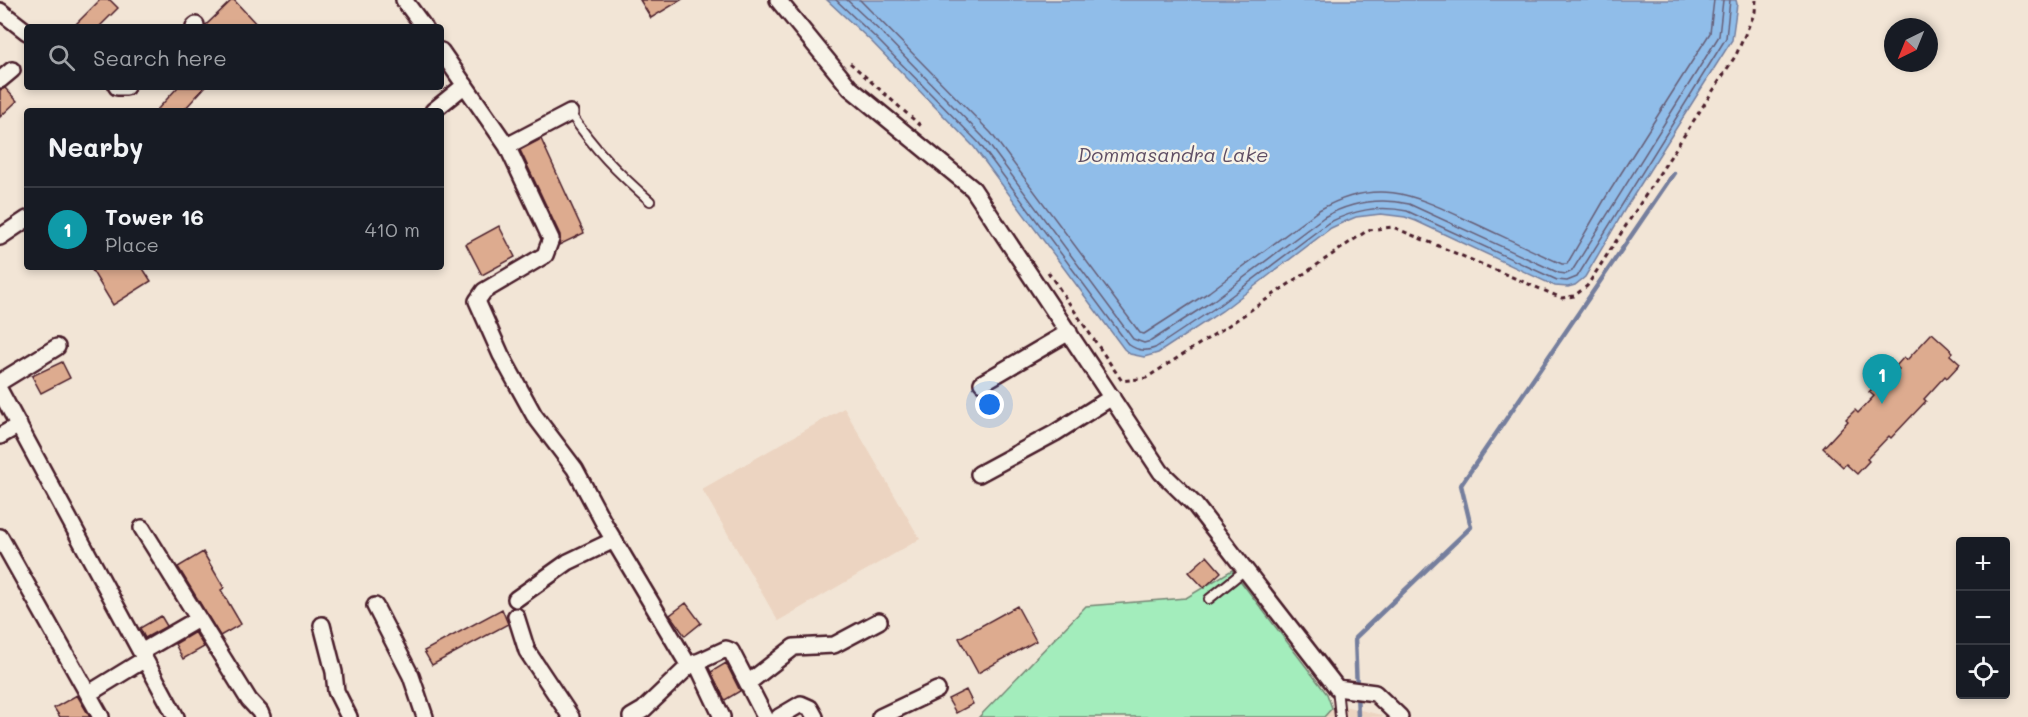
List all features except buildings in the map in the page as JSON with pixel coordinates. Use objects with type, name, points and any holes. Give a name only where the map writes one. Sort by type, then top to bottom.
[{"type":"street","points":[[404,0],[422,24]]},
{"type":"street","points":[[778,0],[850,88],[973,189],[1161,472],[1195,505],[1336,688],[1375,693],[1400,717]]},
{"type":"street","points":[[0,11],[24,30]]},
{"type":"street","points":[[444,55],[507,146],[551,239],[545,255],[484,291],[477,301],[501,355],[534,415],[575,469],[614,540],[692,664],[722,717]]},
{"type":"street","points":[[437,108],[465,85]]},
{"type":"street","points":[[507,146],[570,113]]},
{"type":"street","points":[[0,237],[24,221]]},
{"type":"street","points":[[982,383],[1069,333]]},
{"type":"street","points":[[0,382],[57,347]]},
{"type":"street","points":[[0,391],[176,717]]},
{"type":"street","points":[[979,474],[1055,433],[1112,397]]},
{"type":"street","points":[[0,436],[19,425]]},
{"type":"street","points":[[142,528],[249,700],[262,717]]},
{"type":"street","points":[[0,537],[101,717]]},
{"type":"street","points":[[516,599],[568,562],[614,540]]},
{"type":"street","points":[[375,606],[411,676],[425,717]]},
{"type":"street","points":[[516,616],[527,651],[571,717]]},
{"type":"street","points":[[88,694],[198,619]]},
{"type":"street","points":[[748,683],[794,647],[834,645],[879,621]]},
{"type":"street","points":[[322,625],[334,672],[336,691],[349,717]]},
{"type":"street","points":[[640,715],[692,664],[726,649],[731,651],[737,659],[765,717]]},
{"type":"street","points":[[880,717],[937,690]]},
{"type":"street","points":[[780,717],[801,704],[810,708],[815,717]]},
{"type":"lane","points":[[570,113],[610,165],[650,201]]},
{"type":"lane","points":[[1209,599],[1245,570]]},
{"type":"lane","points":[[1336,688],[1340,717]]},
{"type":"path","points":[[1122,381],[1146,378],[1229,325],[1368,230],[1393,226],[1562,298],[1574,296],[1587,286],[1736,55],[1755,12],[1756,0]]},
{"type":"shaded area","points":[[844,408],[920,539],[778,621],[702,489]]},
{"type":"shaded area","points":[[1336,704],[1381,715],[1382,717],[1324,717]]},
{"type":"green space","points":[[1232,570],[1327,694],[1332,708],[1324,717],[979,717],[1086,606],[1186,598]]},
{"type":"water","name":"Dommasandra Lake","points":[[827,0],[1736,0],[1737,4],[1732,40],[1625,209],[1585,277],[1575,285],[1555,286],[1405,217],[1381,214],[1356,217],[1331,228],[1222,311],[1158,353],[1144,357],[1130,354],[1124,349],[974,147],[872,42]]},
{"type":"waterway","points":[[1358,717],[1355,638],[1471,527],[1461,485],[1674,173]]},
{"type":"place","name":"Tower 16","points":[[1882,404]]}]
